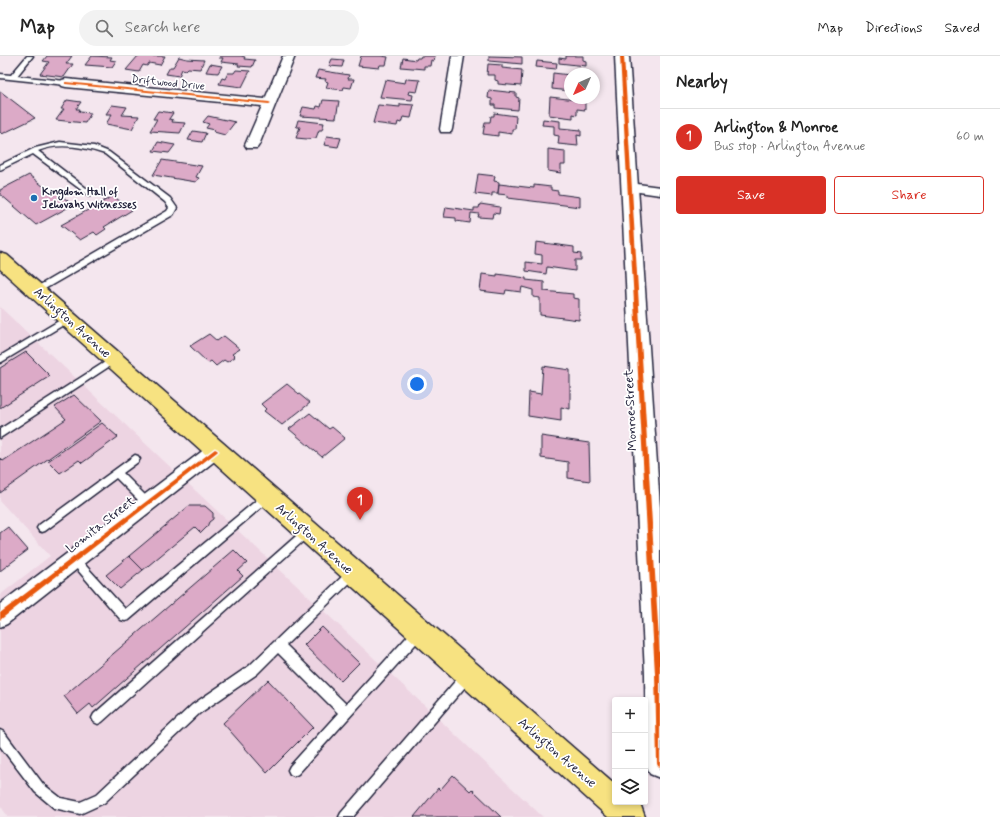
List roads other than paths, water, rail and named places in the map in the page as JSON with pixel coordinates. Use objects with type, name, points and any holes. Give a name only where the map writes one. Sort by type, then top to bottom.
[{"type":"main road","name":"Arlington Avenue","points":[[0,259],[419,632],[630,817]]},
{"type":"street","points":[[252,145],[289,56]]},
{"type":"street","points":[[446,129],[458,56]]},
{"type":"street","name":"Monroe Street","points":[[622,56],[659,674],[660,764]]},
{"type":"street","name":"Driftwood Drive","points":[[66,83],[269,103]]},
{"type":"street","points":[[630,187],[660,191]]},
{"type":"street","name":"Lomita Street","points":[[0,617],[215,451]]},
{"type":"lane","points":[[13,77],[30,56]]},
{"type":"lane","points":[[0,76],[66,83]]},
{"type":"lane","points":[[0,168],[46,146],[60,144],[94,148],[107,153],[168,200],[173,208],[170,213],[36,291]]},
{"type":"lane","points":[[33,151],[88,193]]},
{"type":"lane","points":[[0,360],[67,319]]},
{"type":"lane","points":[[0,434],[113,360]]},
{"type":"lane","points":[[42,528],[135,459]]},
{"type":"lane","points":[[117,473],[147,503]]},
{"type":"lane","points":[[74,560],[125,616],[268,497]]},
{"type":"lane","points":[[98,718],[307,532]]},
{"type":"lane","points":[[0,736],[44,792],[58,804],[80,808],[100,799],[196,709],[252,670],[353,573]]},
{"type":"lane","points":[[294,770],[419,632]]},
{"type":"lane","points":[[278,645],[346,712]]},
{"type":"lane","points":[[345,817],[468,675]]},
{"type":"place","name":"Kingdom Hall of Jehovahs Witnesses","points":[[34,198]]},
{"type":"place","name":"Arlington & Monroe","points":[[360,520]]}]
